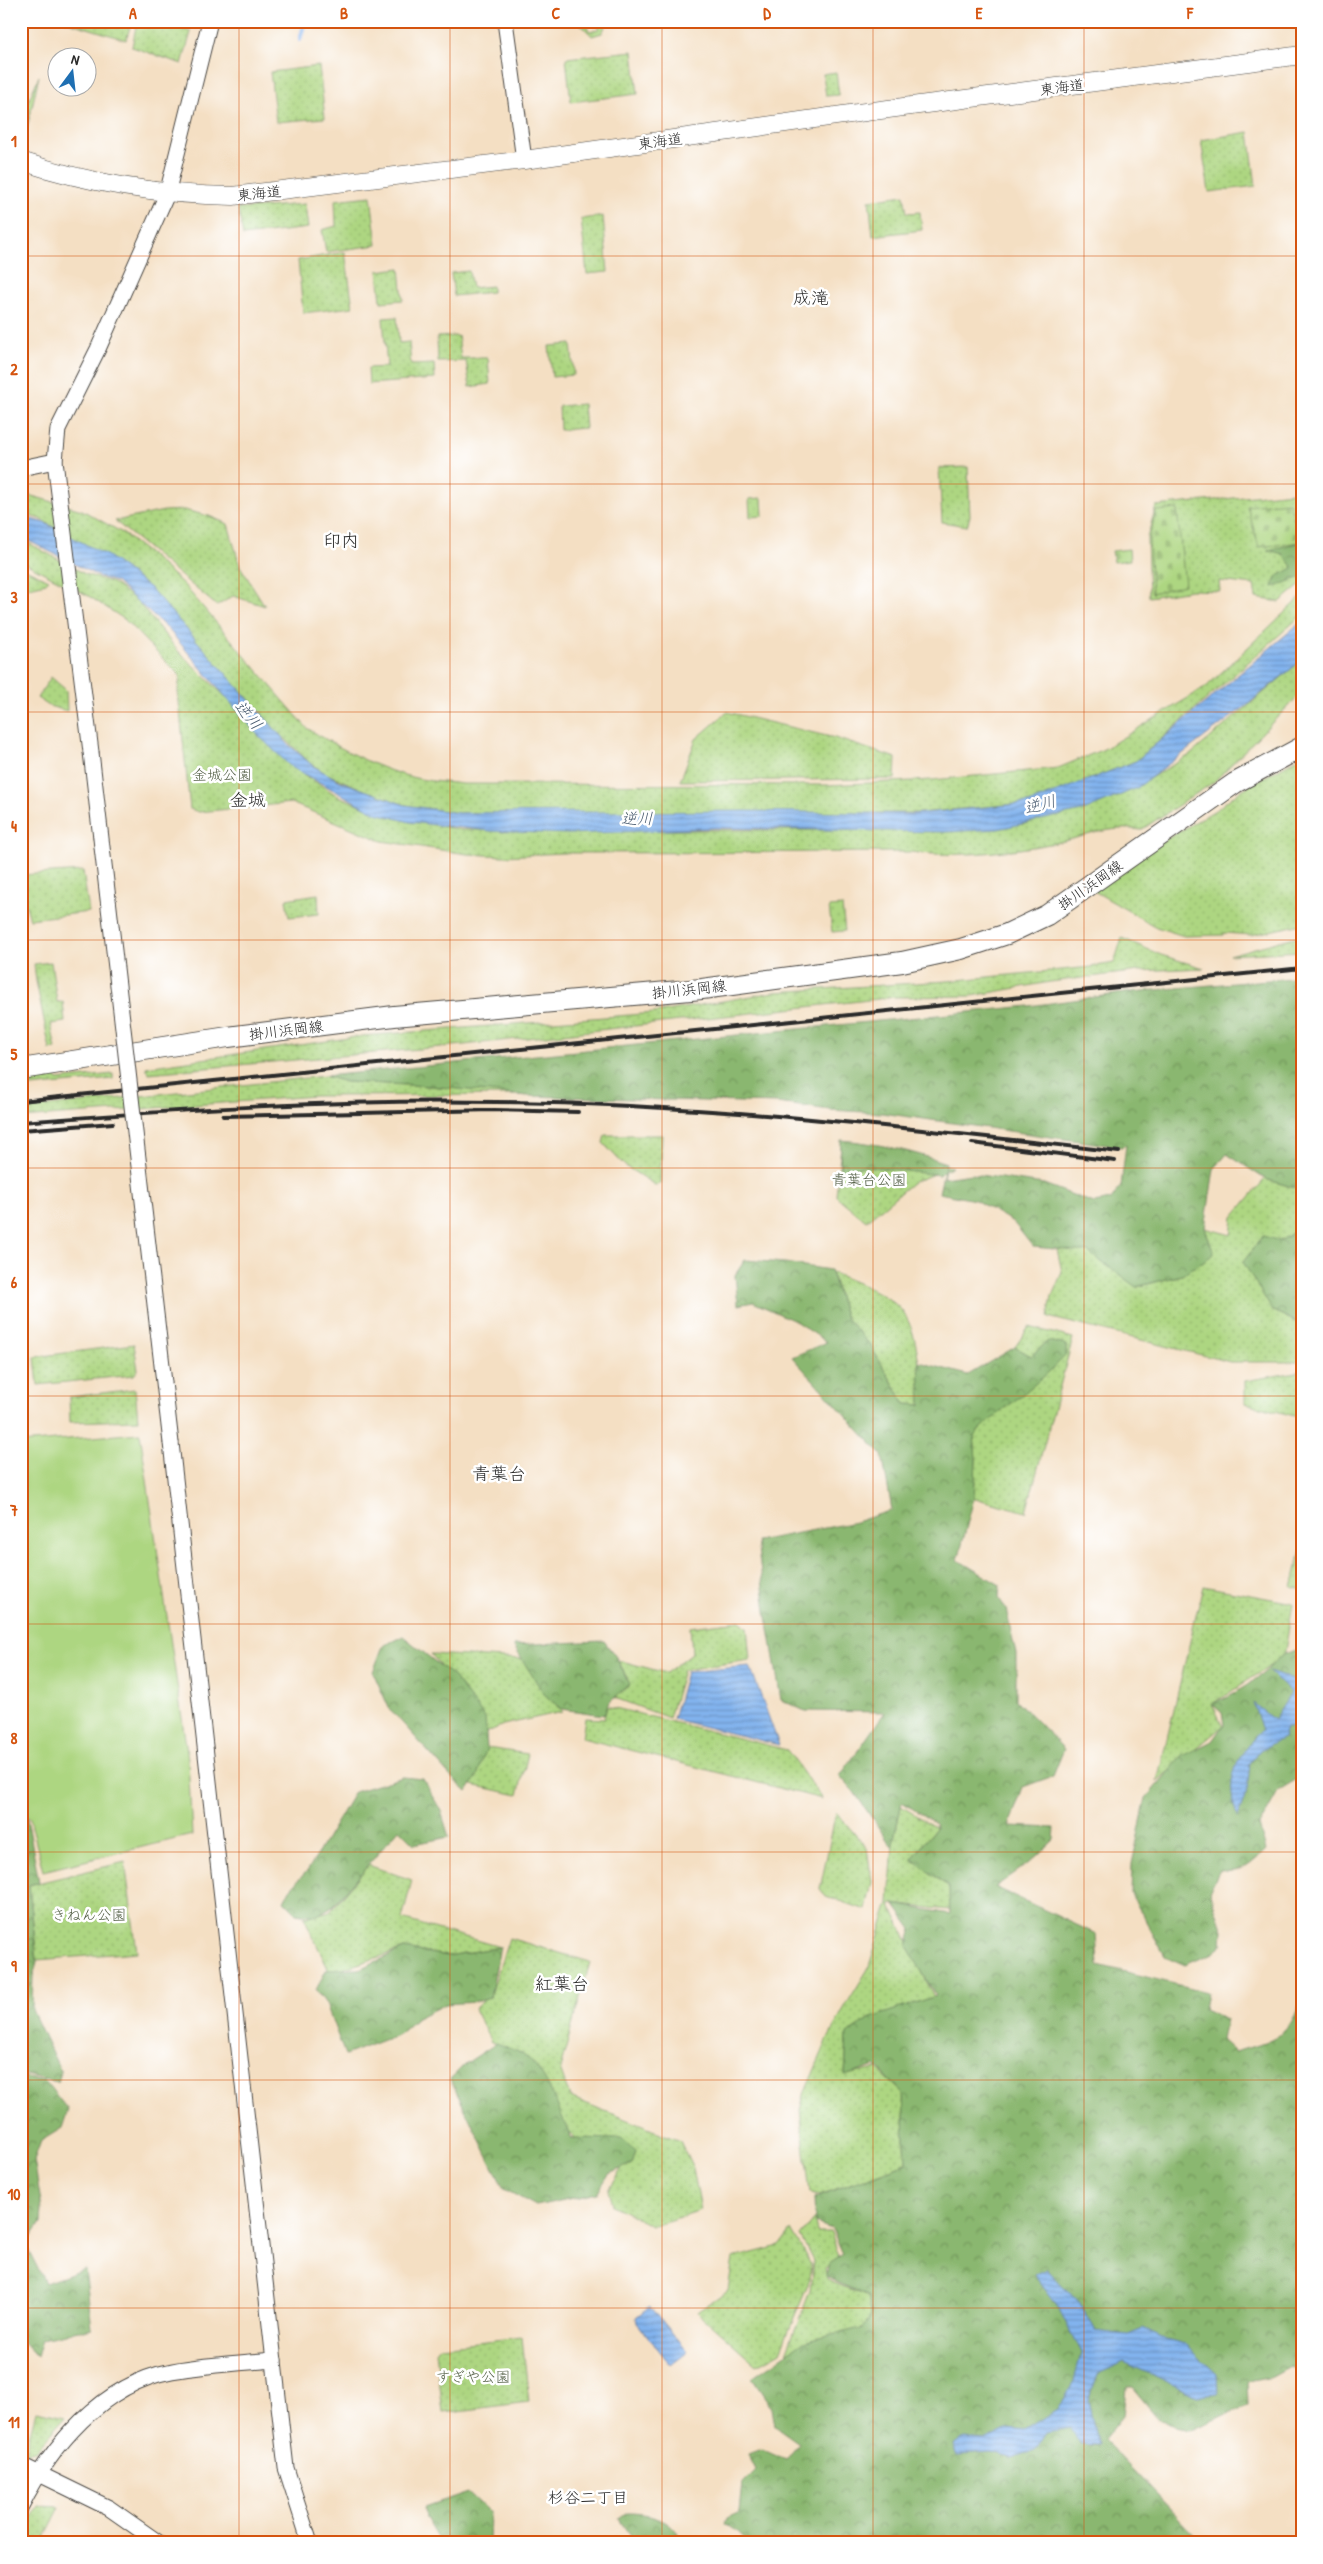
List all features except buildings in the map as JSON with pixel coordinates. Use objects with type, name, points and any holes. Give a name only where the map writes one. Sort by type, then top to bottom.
[{"type":"main road","name":"東海道","points":[[21,161],[97,183],[167,194],[233,196],[524,160],[850,114],[1302,56]]},
{"type":"main road","name":"掛川浜岡線","points":[[21,1069],[228,1037],[394,1016],[702,989],[902,962],[961,948],[1007,934],[1047,915],[1236,782],[1302,747]]},
{"type":"street","points":[[210,21],[167,194],[130,280],[58,429],[55,461],[69,564],[171,1443],[286,2468],[310,2543]]},
{"type":"street","points":[[505,21],[524,160]]},
{"type":"street","points":[[21,468],[55,461]]},
{"type":"street","points":[[21,2506],[38,2474],[64,2437],[100,2404],[137,2384],[170,2372],[274,2360]]},
{"type":"street","points":[[21,2464],[109,2508],[159,2543]]},
{"type":"green space","points":[[65,21],[132,21],[126,40]]},
{"type":"green space","points":[[137,21],[160,21],[191,32],[182,64],[132,47]]},
{"type":"green space","points":[[577,21],[585,21],[589,31],[599,29],[598,21],[608,21],[602,33],[592,36]]},
{"type":"green space","points":[[633,51],[638,94],[571,102],[566,58]]},
{"type":"green space","points":[[319,66],[325,118],[276,122],[270,72]]},
{"type":"green space","points":[[836,72],[839,95],[826,96],[823,74]]},
{"type":"green space","points":[[39,76],[24,142],[21,143],[21,118]]},
{"type":"green space","points":[[1249,132],[1256,186],[1209,192],[1201,140]]},
{"type":"green space","points":[[904,195],[907,213],[920,212],[922,230],[873,236],[869,200]]},
{"type":"green space","points":[[371,196],[377,245],[326,252],[322,230],[336,226],[335,200]]},
{"type":"green space","points":[[305,204],[308,228],[243,236],[238,209]]},
{"type":"green space","points":[[603,216],[608,272],[587,274],[581,219]]},
{"type":"green space","points":[[345,252],[353,307],[303,313],[298,260]]},
{"type":"green space","points":[[400,268],[403,300],[381,302],[378,271]]},
{"type":"green space","points":[[469,271],[472,288],[492,286],[492,292],[454,296],[451,273]]},
{"type":"green space","points":[[397,317],[399,343],[409,342],[411,365],[434,364],[435,379],[369,384],[368,368],[387,367],[383,318]]},
{"type":"green space","points":[[458,336],[461,358],[488,358],[490,384],[470,387],[466,361],[438,362],[437,337]]},
{"type":"green space","points":[[571,344],[574,375],[552,377],[549,346]]},
{"type":"green space","points":[[583,404],[585,428],[560,430],[559,406]]},
{"type":"green space","points":[[968,467],[970,516],[967,526],[942,522],[939,468]]},
{"type":"green space","points":[[1302,491],[1302,584],[1280,602],[1256,598],[1254,585],[1219,581],[1220,591],[1191,590],[1149,597],[1147,538],[1156,506]]},
{"type":"green space","points":[[21,493],[82,510],[121,532],[154,558],[183,584],[307,728],[347,751],[391,771],[425,780],[463,784],[828,785],[932,780],[1058,768],[1104,749],[1206,687],[1302,596],[1302,615],[1136,761],[1029,803],[918,813],[458,813],[405,805],[325,773],[311,764],[274,728],[151,589],[120,565],[40,519],[21,513]]},
{"type":"green space","points":[[762,498],[763,516],[750,517],[749,499]]},
{"type":"green space","points":[[1289,502],[1301,542],[1259,547],[1247,506]]},
{"type":"green space","points":[[1177,509],[1185,585],[1152,593],[1149,539],[1156,511]]},
{"type":"green space","points":[[184,510],[209,516],[228,524],[240,566],[265,606],[233,596],[217,606],[115,521],[164,511]]},
{"type":"green space","name":"金城公園","points":[[21,539],[85,574],[113,583],[137,601],[179,652],[230,701],[292,767],[338,796],[390,817],[462,830],[913,830],[1024,824],[1123,794],[1190,755],[1302,660],[1302,692],[1214,782],[1141,830],[1108,830],[1055,843],[965,854],[910,852],[563,853],[504,856],[467,854],[382,841],[291,803],[199,812],[190,809],[178,692],[180,676],[124,619],[87,595],[21,561]]},
{"type":"green space","points":[[1302,542],[1302,577],[1273,587],[1276,577],[1293,568],[1283,554],[1268,550]]},
{"type":"green space","points":[[1129,549],[1130,560],[1114,562],[1112,551]]},
{"type":"green space","points":[[21,567],[49,580],[46,583],[21,589]]},
{"type":"green space","points":[[51,677],[66,690],[67,711],[49,706],[37,698]]},
{"type":"green space","points":[[727,712],[835,738],[896,758],[895,779],[680,781],[696,739]]},
{"type":"green space","points":[[1302,756],[1302,924],[1251,935],[1224,933],[1224,935],[1184,936],[1156,927],[1087,887],[1217,809],[1238,792]]},
{"type":"green space","points":[[83,871],[89,912],[30,919],[21,890],[21,875]]},
{"type":"green space","points":[[318,894],[319,914],[289,917],[286,899]]},
{"type":"green space","points":[[842,906],[845,931],[832,932],[829,907]]},
{"type":"green space","points":[[1302,935],[1302,951],[1229,955]]},
{"type":"green space","points":[[1122,938],[1161,955],[1204,968],[1139,971],[1050,982],[972,996],[896,997],[464,1045],[149,1073],[146,1067],[362,1036],[655,1013],[774,992],[947,981],[1091,967],[1114,963]]},
{"type":"green space","points":[[51,962],[57,1002],[63,1002],[65,1022],[51,1024],[56,1049],[50,1050],[34,964]]},
{"type":"green space","points":[[1302,977],[1302,1195],[1295,1188],[1265,1179],[1227,1154],[1214,1169],[1205,1228],[1214,1254],[1182,1275],[1136,1287],[1088,1252],[1033,1247],[1013,1222],[975,1200],[939,1193],[944,1170],[939,1175],[864,1166],[840,1173],[841,1140],[854,1141],[894,1148],[946,1163],[943,1178],[972,1174],[1044,1184],[1094,1203],[1111,1200],[1121,1186],[1126,1145],[1121,1147],[882,1113],[830,1110],[777,1103],[527,1096],[430,1086],[346,1082],[325,1076],[1029,1006],[1132,992]]},
{"type":"green space","points":[[113,1074],[113,1079],[21,1088],[21,1079],[55,1076],[58,1080]]},
{"type":"green space","points":[[325,1076],[346,1082],[430,1086],[526,1095],[315,1096],[21,1118],[21,1109]]},
{"type":"green space","points":[[605,1135],[662,1135],[660,1184],[655,1185],[625,1166],[603,1143]]},
{"type":"green space","name":"青葉台公園","points":[[841,1145],[884,1150],[952,1167],[913,1182],[866,1221],[836,1196]]},
{"type":"green space","points":[[1265,1179],[1295,1188],[1302,1195],[1302,1227],[1280,1241],[1272,1310],[1302,1325],[1302,1362],[1230,1362],[1048,1317],[1052,1296],[1062,1272],[1057,1249],[1088,1248],[1137,1287],[1182,1275],[1205,1228],[1231,1235],[1233,1217]]},
{"type":"green space","points":[[1302,1227],[1302,1325],[1272,1310],[1243,1262],[1263,1236],[1280,1241]]},
{"type":"green space","points":[[745,1260],[785,1263],[830,1270],[846,1318],[870,1345],[905,1404],[921,1405],[919,1362],[968,1375],[1015,1347],[1031,1356],[1048,1341],[1066,1345],[1066,1355],[1055,1366],[974,1435],[976,1460],[974,1498],[958,1560],[1000,1585],[999,1598],[1006,1609],[1016,1654],[1016,1700],[1064,1749],[1053,1776],[1023,1787],[1009,1826],[1055,1828],[1054,1840],[1029,1863],[995,1887],[1096,1934],[1098,1965],[1207,1992],[1204,2009],[1226,2019],[1222,2040],[1235,2052],[1279,2036],[1292,2020],[1302,1995],[1302,2370],[1290,2367],[1272,2377],[1247,2382],[1248,2404],[1190,2431],[1175,2428],[1157,2417],[1132,2387],[1126,2387],[1123,2416],[1104,2440],[1203,2543],[748,2543],[736,2531],[725,2524],[727,2518],[740,2512],[743,2483],[756,2470],[748,2454],[761,2449],[786,2460],[799,2443],[775,2426],[772,2408],[752,2378],[803,2342],[862,2328],[870,2318],[869,2297],[826,2277],[829,2263],[843,2254],[832,2229],[815,2223],[814,2198],[906,2163],[903,2093],[876,2066],[845,2076],[847,2034],[871,2018],[936,1996],[907,1946],[912,1929],[894,1904],[950,1914],[949,1887],[912,1859],[936,1828],[935,1823],[902,1802],[892,1847],[854,1792],[840,1776],[885,1712],[805,1711],[781,1700],[766,1611],[757,1541],[856,1522],[892,1510],[882,1455],[792,1357],[827,1342],[795,1321],[753,1302],[738,1305],[735,1275]]},
{"type":"green space","points":[[831,1272],[879,1293],[902,1311],[908,1320],[916,1343],[921,1405],[905,1404],[870,1345],[846,1318]]},
{"type":"green space","points":[[1029,1327],[1073,1338],[1026,1512],[974,1498],[976,1460],[974,1435],[1004,1407],[1048,1341],[1031,1356],[1015,1347]]},
{"type":"green space","points":[[134,1344],[138,1370],[134,1375],[38,1385],[35,1357]]},
{"type":"green space","points":[[1302,1371],[1302,1418],[1245,1403],[1245,1381]]},
{"type":"green space","points":[[135,1389],[138,1420],[70,1422],[69,1397]]},
{"type":"green space","points":[[140,1433],[188,1759],[192,1835],[43,1871],[30,1819],[21,1812],[21,1443]]},
{"type":"green space","points":[[1302,1550],[1302,1590],[1292,1587]]},
{"type":"green space","points":[[1203,1586],[1293,1603],[1284,1657],[1212,1704],[1223,1726],[1157,1781]]},
{"type":"green space","points":[[740,1621],[747,1627],[750,1660],[683,1670],[669,1718],[615,1698],[630,1684],[618,1660],[666,1673],[692,1653],[690,1627]]},
{"type":"green space","points":[[403,1636],[453,1676],[485,1718],[487,1748],[477,1776],[467,1792],[450,1776],[389,1708],[373,1672],[383,1646]]},
{"type":"green space","points":[[604,1641],[616,1657],[629,1684],[608,1704],[604,1715],[561,1709],[544,1694],[513,1645]]},
{"type":"green space","points":[[1302,1649],[1302,1776],[1279,1790],[1259,1826],[1266,1850],[1251,1864],[1240,1870],[1220,1870],[1209,1891],[1223,1930],[1222,1945],[1211,1954],[1185,1965],[1165,1956],[1131,1894],[1132,1864],[1146,1798],[1182,1756],[1212,1741],[1224,1724],[1222,1713],[1212,1704],[1252,1682],[1276,1660],[1293,1651]]},
{"type":"green space","points":[[431,1654],[522,1659],[562,1712],[503,1725],[486,1733],[482,1715]]},
{"type":"green space","points":[[607,1706],[787,1750],[822,1799],[582,1738],[585,1718],[604,1719]]},
{"type":"green space","points":[[487,1748],[528,1754],[518,1795],[472,1785]]},
{"type":"green space","points":[[403,1777],[423,1779],[441,1811],[449,1837],[414,1844],[399,1829],[334,1905],[316,1916],[296,1913],[284,1901],[290,1889],[308,1870],[354,1792]]},
{"type":"green space","points":[[901,1806],[936,1828],[912,1859],[949,1887],[950,1910],[890,1904],[934,1997],[869,2019],[847,2037],[845,2075],[877,2069],[903,2093],[906,2163],[820,2195],[810,2193],[800,2110],[805,2092],[827,2041],[868,1969],[889,1903],[893,1843]]},
{"type":"green space","points":[[836,1812],[867,1848],[872,1882],[866,1910],[826,1896],[820,1889]]},
{"type":"green space","points":[[21,1814],[27,1818],[39,1882],[29,1885],[37,1963],[33,1976],[32,2010],[61,2072],[58,2082],[21,2074]]},
{"type":"green space","name":"きねん公園","points":[[125,1862],[137,1952],[37,1960],[29,1885]]},
{"type":"green space","points":[[368,1865],[412,1880],[402,1919],[500,1947],[448,1956],[404,1949],[330,1973],[304,1917],[331,1911]]},
{"type":"green space","points":[[509,1938],[590,1962],[560,2069],[570,2097],[680,2141],[693,2168],[701,2210],[652,2226],[612,2205],[608,2190],[631,2154],[583,2145],[562,2127],[521,2053],[491,2042],[474,2009],[491,1994]]},
{"type":"green space","points":[[500,1947],[490,1998],[476,2002],[445,2004],[417,2018],[399,2034],[345,2055],[326,2004],[316,1990],[326,1970],[359,1969],[404,1949],[448,1956]]},
{"type":"green space","points":[[497,2043],[522,2054],[539,2071],[552,2093],[571,2138],[621,2139],[636,2151],[632,2164],[609,2174],[597,2193],[536,2206],[504,2189],[450,2079],[465,2064]]},
{"type":"green space","points":[[21,2077],[45,2081],[68,2110],[62,2128],[41,2141],[34,2160],[42,2209],[41,2223],[26,2245],[45,2283],[85,2269],[92,2328],[42,2339],[37,2357],[21,2340]]},
{"type":"green space","points":[[814,2219],[817,2232],[831,2232],[839,2257],[825,2268],[827,2280],[869,2297],[870,2318],[862,2328],[786,2354],[810,2291],[813,2261],[800,2236]]},
{"type":"green space","points":[[791,2230],[811,2265],[808,2285],[780,2352],[757,2365],[697,2312],[728,2290],[733,2258],[779,2246]]},
{"type":"green space","name":"すぎや公園","points":[[522,2337],[529,2402],[443,2413],[436,2351],[440,2346]]},
{"type":"green space","points":[[36,2411],[65,2417],[35,2451],[25,2452]]},
{"type":"green space","points":[[468,2492],[490,2513],[489,2543],[441,2543],[426,2518],[425,2507]]},
{"type":"green space","points":[[39,2506],[60,2507],[42,2543],[21,2543]]},
{"type":"green space","points":[[627,2513],[644,2514],[668,2523],[677,2535],[679,2543],[635,2543],[619,2519]]},
{"type":"water","name":"逆川","points":[[21,516],[45,523],[108,556],[151,589],[288,744],[313,766],[340,781],[405,805],[458,813],[746,811],[914,814],[1029,803],[1136,761],[1302,621],[1302,660],[1247,705],[1137,788],[1086,810],[998,829],[945,832],[715,828],[569,834],[490,831],[410,822],[376,813],[291,767],[258,735],[169,630],[116,582],[100,577],[21,537]]},
{"type":"water","points":[[750,1666],[779,1745],[673,1719],[686,1672]]},
{"type":"water","points":[[1269,1671],[1302,1682],[1302,1725],[1286,1727],[1283,1738],[1260,1750],[1250,1763],[1247,1791],[1238,1817],[1232,1792],[1235,1770],[1245,1749],[1262,1730],[1253,1703],[1274,1720],[1291,1693]]},
{"type":"water","points":[[1047,2269],[1081,2305],[1096,2331],[1128,2335],[1143,2329],[1162,2338],[1185,2344],[1217,2374],[1218,2394],[1197,2396],[1124,2362],[1098,2374],[1088,2401],[1098,2445],[1081,2444],[1070,2428],[1047,2432],[1035,2450],[1011,2458],[991,2453],[958,2455],[954,2445],[964,2438],[985,2440],[1009,2428],[1025,2430],[1058,2409],[1074,2383],[1081,2353],[1057,2305],[1034,2275]]},
{"type":"water","points":[[650,2306],[688,2352],[671,2365],[637,2323],[636,2317]]},
{"type":"waterway","points":[[300,40],[305,21]]},
{"type":"railway","points":[[21,1101],[1302,968]]},
{"type":"railway","points":[[21,1122],[199,1110],[377,1102],[574,1104],[730,1112],[964,1134],[1119,1152]]},
{"type":"railway","points":[[223,1116],[494,1110],[578,1112]]},
{"type":"railway","points":[[21,1130],[113,1123]]},
{"type":"railway","points":[[972,1143],[1115,1161]]},
{"type":"district","name":"成滝","points":[[811,297]]},
{"type":"district","name":"印内","points":[[341,540]]},
{"type":"district","name":"金城","points":[[248,799]]},
{"type":"district","name":"青葉台","points":[[499,1473]]},
{"type":"district","name":"紅葉台","points":[[562,1983]]},
{"type":"district","name":"杉谷二丁目","points":[[588,2497]]}]
